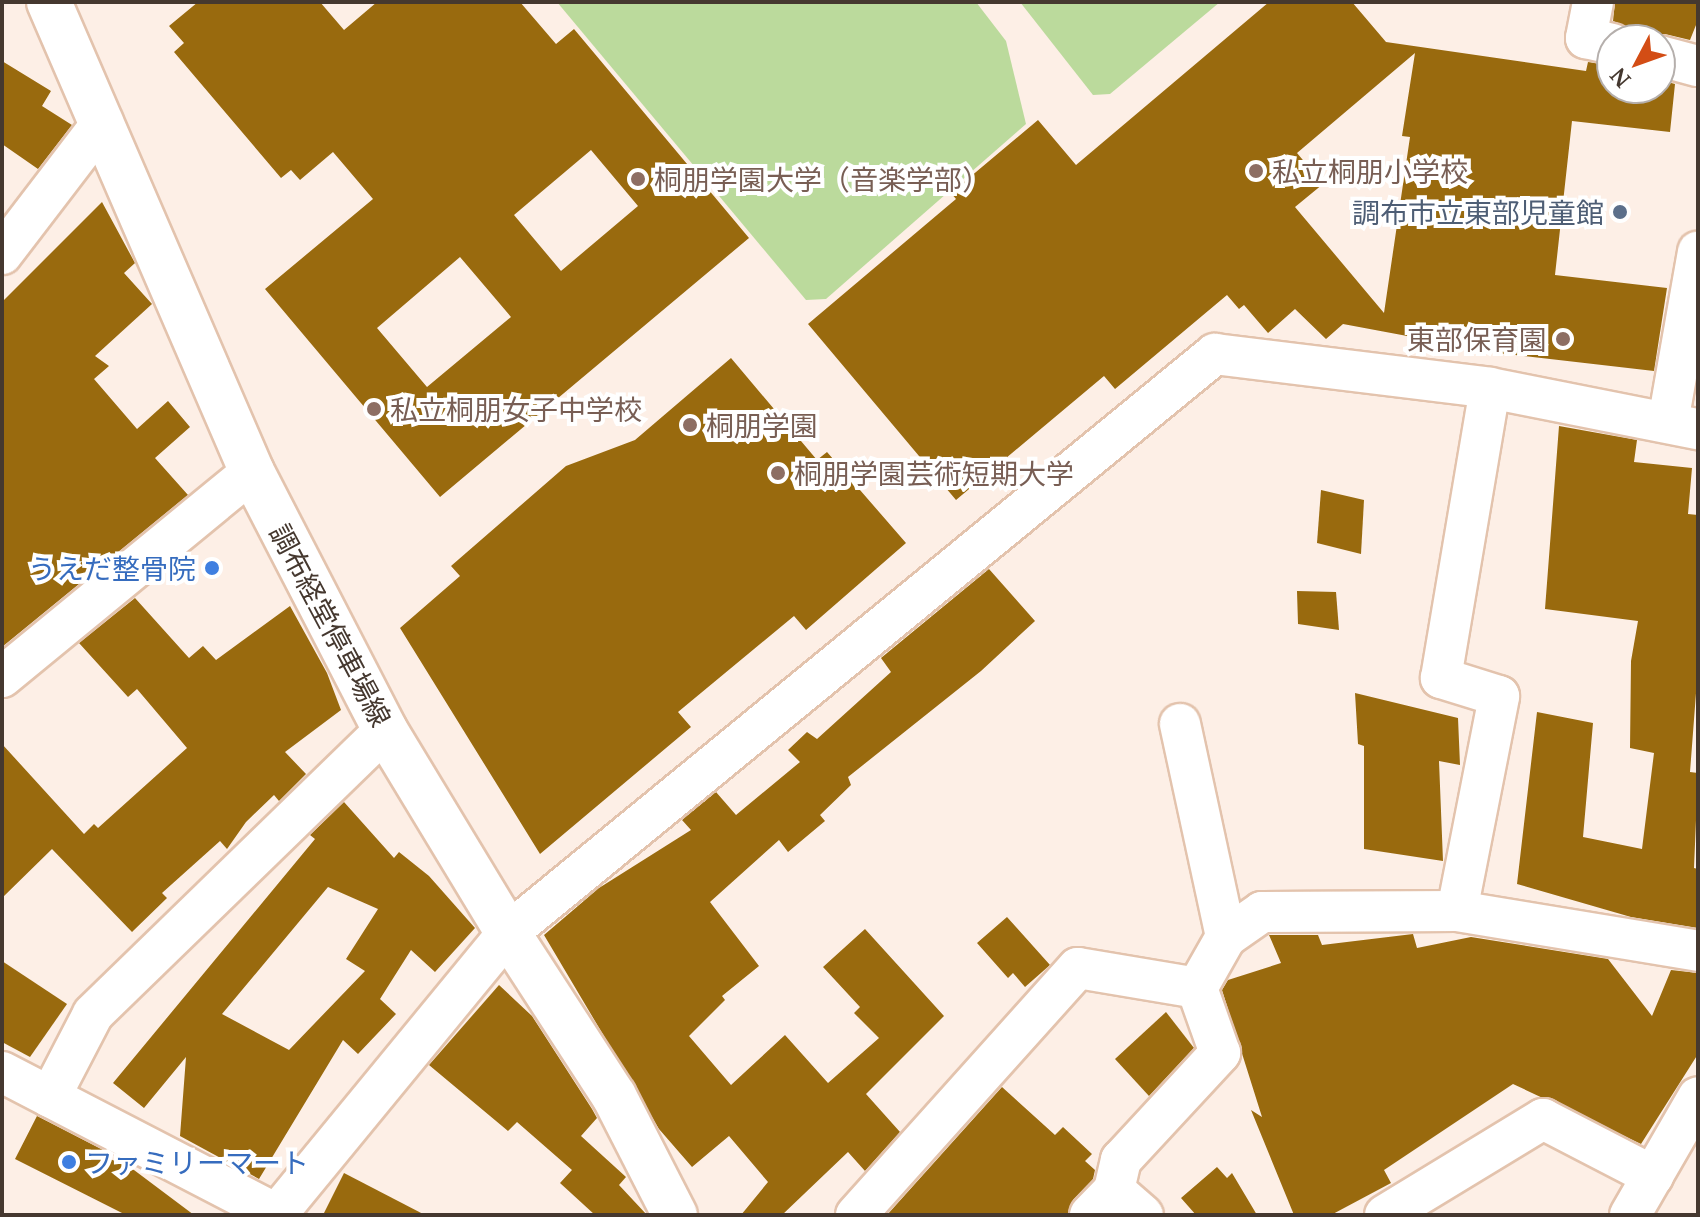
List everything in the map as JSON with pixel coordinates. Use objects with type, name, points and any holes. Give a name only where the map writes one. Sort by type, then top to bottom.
[{"type":"main road","name":"調布経堂停車場線","points":[[49,2],[252,472],[385,730],[508,933],[614,1096],[675,1215]]},
{"type":"street","points":[[1593,2],[1586,38],[1596,40]]},
{"type":"street","points":[[1676,60],[1698,66]]},
{"type":"street","points":[[2,254],[103,122]]},
{"type":"street","points":[[2,1072],[277,1215],[508,933],[1215,354],[1490,388],[1683,426],[1698,252]]},
{"type":"street","points":[[1457,911],[1499,696],[1441,678],[1490,388]]},
{"type":"street","points":[[2,677],[252,472]]},
{"type":"street","points":[[1180,724],[1226,937]]},
{"type":"street","points":[[50,1097],[93,1014],[385,730]]},
{"type":"street","points":[[1116,1207],[1121,1160],[1220,1053],[1197,988],[1226,937],[1262,912],[1457,911],[1698,951]]},
{"type":"street","points":[[856,1215],[1078,968],[1197,988]]},
{"type":"street","points":[[1630,1215],[1698,1097]]},
{"type":"street","points":[[1385,1215],[1543,1119],[1653,1176]]},
{"type":"green space","points":[[557,2],[976,2],[1006,41],[1026,124],[826,299],[806,300]]},
{"type":"green space","points":[[1020,2],[1220,2],[1110,94],[1093,95]]},
{"type":"building","points":[[198,2],[320,2],[344,30],[377,2],[520,2],[556,44],[574,29],[749,238],[440,497],[265,289],[373,199],[333,152],[300,180],[291,170],[281,178],[174,52],[184,43],[169,26]],"holes":[[[591,150],[638,206],[561,271],[514,215]],[[460,257],[511,317],[427,387],[377,328]]]},
{"type":"building","points":[[1269,2],[1352,2],[1386,42],[1586,71],[1588,62],[1596,63],[1596,104],[1673,104],[1670,132],[1572,121],[1555,275],[1667,288],[1654,371],[1498,353],[1343,324],[1326,339],[1295,309],[1268,333],[1244,305],[1239,309],[1227,295],[1115,389],[1104,376],[956,500],[808,324],[956,199],[951,193],[1038,120],[1076,165]],"holes":[[[1415,53],[1402,136],[1410,137],[1384,313],[1295,207],[1323,184],[1297,153]]]},
{"type":"building","points":[[1615,2],[1698,2],[1698,20],[1690,40],[1676,37],[1676,24],[1620,24],[1613,21]]},
{"type":"building","points":[[2,61],[51,91],[42,106],[72,125],[38,169],[2,144]]},
{"type":"building","points":[[102,202],[135,263],[124,273],[152,304],[95,356],[109,366],[94,379],[137,429],[168,401],[190,427],[155,458],[188,495],[2,647],[2,302]]},
{"type":"building","points":[[731,358],[817,460],[827,452],[906,543],[806,630],[794,616],[678,712],[691,727],[540,854],[400,628],[460,576],[451,566],[566,466],[635,440]]},
{"type":"building","points":[[1559,426],[1637,440],[1634,462],[1692,468],[1688,514],[1698,515],[1698,667],[1690,772],[1698,773],[1694,868],[1698,869],[1698,928],[1631,917],[1517,884],[1537,712],[1593,723],[1583,837],[1642,849],[1654,753],[1630,748],[1631,661],[1638,621],[1545,609]]},
{"type":"building","points":[[1321,490],[1364,500],[1361,554],[1317,543]]},
{"type":"building","points":[[989,569],[1035,621],[981,671],[848,777],[851,785],[820,815],[825,821],[788,852],[779,840],[710,902],[759,966],[722,996],[725,1000],[689,1036],[731,1085],[785,1035],[828,1083],[879,1038],[854,1013],[860,1007],[823,967],[865,929],[944,1016],[866,1094],[900,1132],[865,1171],[848,1152],[782,1215],[741,1215],[768,1182],[729,1136],[692,1167],[659,1129],[544,935],[599,888],[691,830],[682,820],[716,792],[736,815],[800,762],[788,750],[807,732],[817,739],[891,672],[881,658]]},
{"type":"building","points":[[1297,591],[1336,592],[1339,630],[1298,624]]},
{"type":"building","points":[[135,598],[189,658],[203,646],[216,660],[290,606],[327,673],[341,710],[285,752],[306,774],[279,801],[274,795],[246,822],[227,849],[220,841],[162,893],[167,898],[132,932],[52,849],[2,898],[2,744],[84,834],[94,824],[98,828],[187,748],[137,689],[128,697],[79,643]]},
{"type":"building","points":[[1355,693],[1458,718],[1460,765],[1439,761],[1443,861],[1364,849],[1364,746],[1358,744]]},
{"type":"building","points":[[344,802],[394,858],[399,852],[429,876],[475,928],[435,972],[411,950],[380,999],[396,1014],[358,1054],[343,1040],[259,1179],[180,1136],[186,1057],[144,1108],[113,1083],[315,839],[310,835]],"holes":[[[328,887],[378,909],[346,959],[365,971],[289,1050],[222,1014]]]},
{"type":"building","points":[[1007,917],[1050,965],[1025,987],[1013,973],[1008,978],[977,943]]},
{"type":"building","points":[[1413,934],[1417,948],[1471,937],[1608,959],[1652,1016],[1671,970],[1698,973],[1698,1054],[1641,1144],[1513,1084],[1384,1170],[1391,1183],[1331,1215],[1294,1215],[1251,1110],[1262,1117],[1222,990],[1228,980],[1281,963],[1269,935],[1318,935],[1322,945]]},
{"type":"building","points":[[2,961],[67,1004],[30,1057],[2,1042]]},
{"type":"building","points":[[499,985],[532,1016],[597,1118],[581,1136],[626,1177],[619,1185],[647,1215],[595,1215],[560,1183],[572,1170],[517,1122],[508,1131],[429,1065]]},
{"type":"building","points":[[1166,1012],[1194,1048],[1149,1096],[1115,1059]]},
{"type":"building","points":[[1002,1087],[1055,1135],[1063,1127],[1092,1154],[1085,1161],[1095,1170],[1093,1179],[1073,1200],[1068,1215],[887,1215]]},
{"type":"building","name":"ファミリーマート","points":[[37,1116],[107,1152],[104,1156],[134,1170],[194,1215],[126,1215],[15,1159]]},
{"type":"building","points":[[1217,1167],[1227,1178],[1232,1173],[1257,1215],[1196,1215],[1181,1198]]},
{"type":"building","points":[[344,1173],[425,1215],[323,1215]]},
{"type":"place","name":"私立桐朋小学校","points":[[1256,171]]},
{"type":"place","name":"桐朋学園大学（音楽学部）","points":[[638,179]]},
{"type":"place","name":"調布市立東部児童館","points":[[1620,212]]},
{"type":"place","name":"東部保育園","points":[[1563,339]]},
{"type":"place","name":"私立桐朋女子中学校","points":[[374,409]]},
{"type":"place","name":"桐朋学園","points":[[690,425]]},
{"type":"place","name":"桐朋学園芸術短期大学","points":[[778,473]]},
{"type":"place","name":"うえだ整骨院","points":[[212,568]]},
{"type":"place","name":"ファミリーマート","points":[[69,1162]]}]
